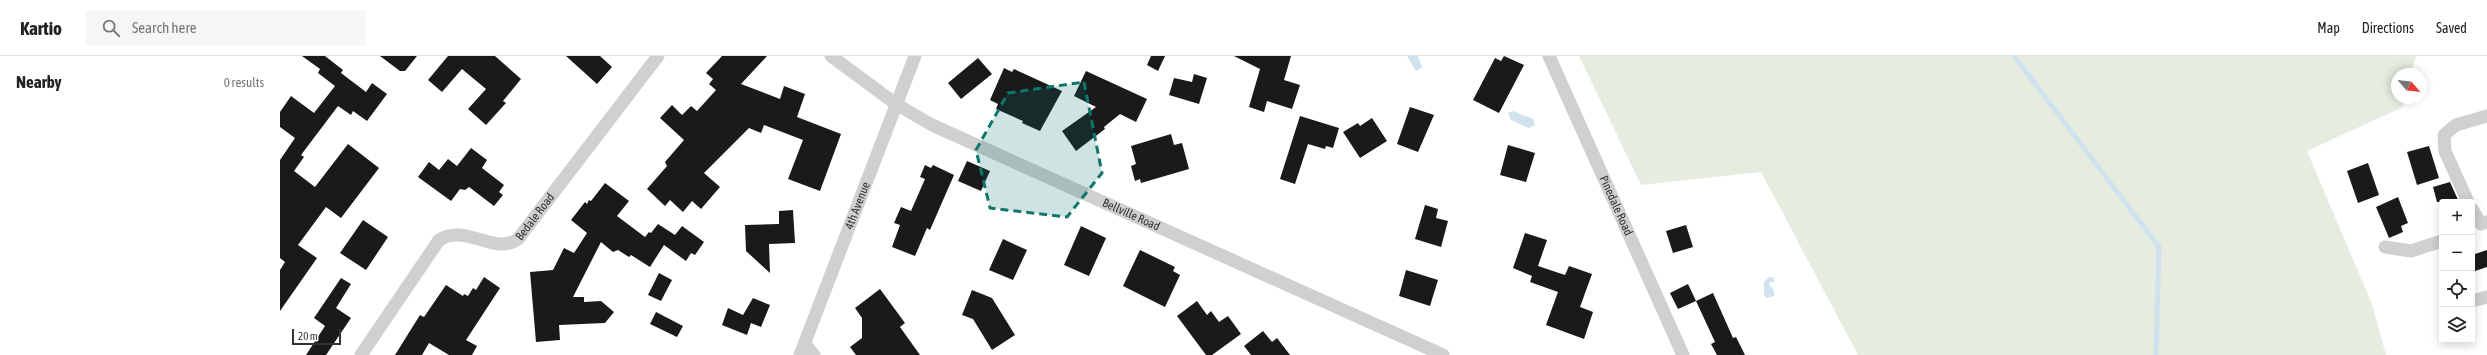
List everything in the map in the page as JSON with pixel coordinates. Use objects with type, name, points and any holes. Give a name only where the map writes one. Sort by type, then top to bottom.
[{"type":"street","name":"Bedale Road","points":[[361,355],[440,240],[445,236],[458,234],[504,244],[514,242],[521,236],[658,56]]},
{"type":"street","name":"Bellville Road","points":[[831,56],[896,104],[932,125],[1443,355]]},
{"type":"street","name":"4th Avenue","points":[[802,349],[915,56]]},
{"type":"street","name":"Pinedale Road","points":[[1549,56],[1683,355]]},
{"type":"street","points":[[2467,199],[2445,151],[2444,135],[2456,125],[2487,116]]},
{"type":"street","points":[[2475,214],[2480,225]]},
{"type":"street","points":[[2385,247],[2412,251],[2439,241]]},
{"type":"street","points":[[2475,300],[2487,297]]},
{"type":"street","points":[[802,349],[814,355]]},
{"type":"highlighted area","points":[[1084,82],[1102,173],[1067,217],[990,208],[976,150],[1008,93]]},
{"type":"shaded area","points":[[1579,56],[2416,56],[2413,68],[2391,68],[2391,104],[2404,104],[2403,107],[2307,151],[2372,304],[2386,355],[1858,355],[1761,172],[1641,185]]},
{"type":"water","points":[[1407,56],[1418,56],[1422,67],[1416,71]]},
{"type":"water","points":[[1513,111],[1533,119],[1535,125],[1529,128],[1511,120],[1508,113]]},
{"type":"water","points":[[1769,277],[1774,278],[1774,282],[1770,282],[1769,285],[1774,290],[1774,296],[1767,298],[1764,295],[1764,282]]},
{"type":"building","points":[[302,56],[325,56],[343,70],[341,73],[366,92],[372,83],[387,94],[367,121],[353,111],[351,115],[338,106],[301,155],[304,157],[294,171],[315,187],[348,144],[379,168],[341,218],[326,207],[298,245],[317,258],[280,311],[280,270],[285,262],[280,258],[280,160],[295,138],[280,127],[280,112],[291,96],[314,113],[335,86],[318,73],[320,69]]},
{"type":"building","points":[[380,56],[417,56],[405,71],[400,71]]},
{"type":"building","points":[[448,56],[495,56],[521,79],[503,101],[506,103],[486,125],[468,109],[486,89],[462,69],[442,92],[428,80]]},
{"type":"building","points":[[566,56],[600,56],[612,67],[597,84]]},
{"type":"building","points":[[722,56],[767,56],[741,84],[780,99],[784,86],[805,94],[797,117],[841,134],[820,191],[788,179],[803,140],[764,125],[761,133],[749,128],[704,173],[720,187],[701,209],[692,201],[683,212],[670,200],[665,206],[647,189],[667,166],[665,162],[684,140],[660,118],[672,105],[682,115],[691,106],[697,111],[716,90],[709,84],[713,79],[706,73]]},
{"type":"building","points":[[1151,56],[1165,56],[1158,71],[1147,65]]},
{"type":"building","points":[[1234,56],[1291,56],[1284,80],[1300,85],[1292,109],[1267,101],[1264,112],[1249,107],[1260,69]]},
{"type":"building","points":[[1504,56],[1524,65],[1499,113],[1473,100],[1495,58],[1501,61]]},
{"type":"building","points":[[978,58],[992,74],[961,99],[948,83]]},
{"type":"building","points":[[1004,68],[1012,72],[1014,69],[1062,91],[1040,131],[1022,123],[1023,121],[996,109],[998,104],[990,100]]},
{"type":"building","points":[[1086,71],[1147,99],[1136,122],[1120,114],[1104,127],[1105,129],[1076,151],[1062,131],[1096,107],[1074,96]]},
{"type":"building","points":[[1194,74],[1207,78],[1199,104],[1169,95],[1174,78],[1192,82]]},
{"type":"building","points":[[1410,107],[1434,115],[1418,152],[1397,144]]},
{"type":"building","points":[[1300,116],[1339,128],[1333,148],[1326,146],[1325,149],[1308,144],[1295,184],[1280,179]]},
{"type":"building","points":[[1372,118],[1387,141],[1360,158],[1343,132],[1358,123],[1360,126]]},
{"type":"building","points":[[1171,134],[1174,145],[1182,143],[1189,169],[1141,183],[1140,179],[1135,181],[1131,166],[1136,164],[1131,146]]},
{"type":"building","points":[[1508,145],[1535,153],[1526,182],[1500,175]]},
{"type":"building","points":[[2429,146],[2439,178],[2417,185],[2407,152]]},
{"type":"building","points":[[471,148],[487,160],[482,168],[504,185],[499,192],[503,195],[494,206],[469,187],[465,190],[460,189],[451,201],[418,177],[429,162],[439,170],[448,159],[457,166]]},
{"type":"building","points":[[967,161],[990,171],[981,191],[958,181]]},
{"type":"building","points":[[2368,163],[2379,195],[2358,203],[2347,171]]},
{"type":"building","points":[[925,165],[931,168],[933,165],[954,175],[930,230],[927,228],[915,256],[892,247],[900,225],[894,223],[901,207],[911,211],[925,179],[920,177]]},
{"type":"building","points":[[2450,182],[2458,199],[2439,199],[2439,202],[2437,202],[2433,187]]},
{"type":"building","points":[[605,183],[629,201],[617,216],[645,237],[649,232],[651,233],[658,224],[675,235],[682,226],[704,242],[695,255],[691,253],[686,261],[664,245],[650,267],[631,255],[629,257],[618,250],[613,252],[601,242],[573,297],[584,297],[584,302],[601,301],[614,312],[605,323],[559,325],[560,340],[536,342],[530,272],[553,270],[564,248],[574,253],[587,233],[571,220],[585,202],[587,204],[589,200],[591,201]]},
{"type":"building","points":[[2398,197],[2408,223],[2401,226],[2403,232],[2389,238],[2376,207]]},
{"type":"building","points":[[1425,205],[1438,209],[1436,218],[1448,221],[1441,247],[1415,239]]},
{"type":"building","points":[[793,210],[795,243],[769,244],[770,273],[746,251],[745,225],[779,224],[779,211]]},
{"type":"building","points":[[363,220],[388,237],[366,270],[340,253]]},
{"type":"building","points":[[1686,225],[1693,247],[1673,253],[1666,231]]},
{"type":"building","points":[[1081,226],[1106,238],[1089,276],[1064,265]]},
{"type":"building","points":[[1525,233],[1547,240],[1538,266],[1565,275],[1569,266],[1592,274],[1580,307],[1593,312],[1584,339],[1546,325],[1558,292],[1530,282],[1532,276],[1513,268]]},
{"type":"building","points":[[1003,239],[1027,250],[1013,280],[989,270]]},
{"type":"building","points":[[1140,250],[1175,267],[1173,271],[1180,275],[1165,307],[1123,286]]},
{"type":"building","points":[[2487,250],[2487,267],[2475,271],[2475,254]]},
{"type":"building","points":[[1406,270],[1438,280],[1430,306],[1399,296]]},
{"type":"building","points":[[659,273],[672,280],[661,301],[648,295]]},
{"type":"building","points":[[484,277],[500,288],[466,340],[477,346],[472,355],[449,355],[429,343],[422,355],[395,355],[420,315],[424,317],[446,285],[463,296],[464,294],[468,296],[473,288],[476,290]]},
{"type":"building","points":[[341,278],[351,284],[336,308],[351,318],[326,355],[306,355],[325,326],[314,318]]},
{"type":"building","points":[[1688,284],[1696,301],[1678,309],[1670,293]]},
{"type":"building","points":[[880,289],[905,323],[900,327],[920,355],[856,355],[850,347],[862,338],[862,318],[855,308]]},
{"type":"building","points":[[972,290],[992,298],[1015,335],[992,350],[973,319],[962,315]]},
{"type":"building","points":[[1713,293],[1733,338],[1736,337],[1745,355],[1717,355],[1711,344],[1715,342],[1696,301]]},
{"type":"building","points":[[753,298],[770,305],[761,327],[751,323],[747,335],[722,325],[728,308],[743,315]]},
{"type":"building","points":[[1197,301],[1207,315],[1211,311],[1219,322],[1228,316],[1241,334],[1212,355],[1206,355],[1177,316]]},
{"type":"building","points":[[656,312],[683,326],[677,337],[650,324]]},
{"type":"building","points":[[1263,331],[1272,342],[1277,338],[1290,355],[1251,355],[1244,346]]},
{"type":"waterway","points":[[2014,56],[2159,247],[2156,355]]}]
